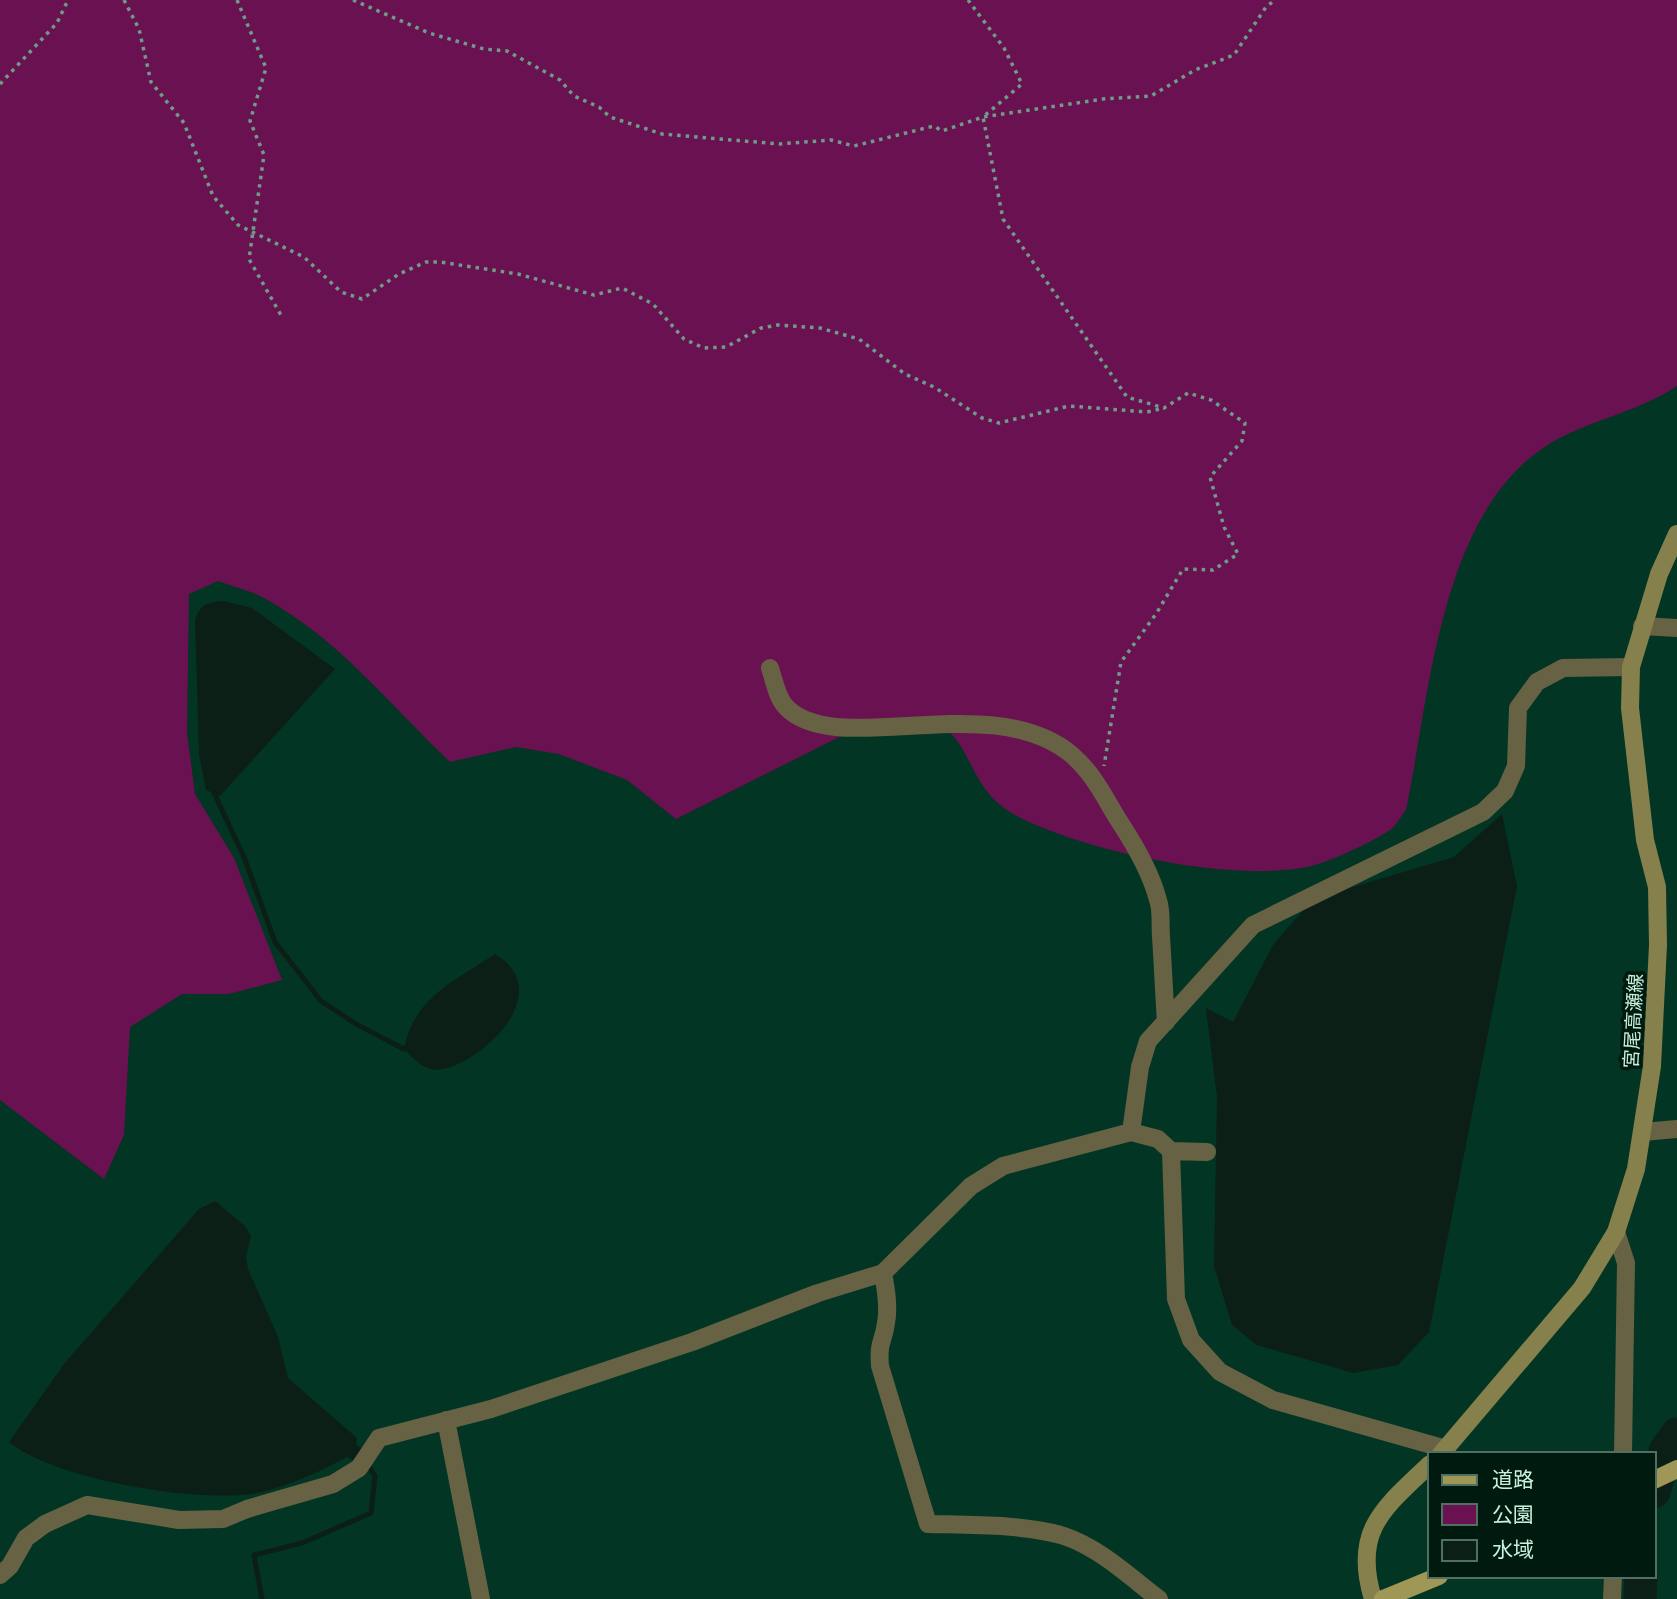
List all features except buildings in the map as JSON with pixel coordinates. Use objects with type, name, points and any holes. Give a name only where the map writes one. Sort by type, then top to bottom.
[{"type":"main road","name":"宮尾高瀬線","points":[[1443,1451],[1582,1288],[1616,1232],[1636,1169],[1652,1066],[1658,945],[1657,887],[1645,840],[1630,708],[1631,667],[1659,574],[1677,534]]},
{"type":"main road","points":[[1373,1599],[1365,1572],[1365,1552],[1374,1527],[1388,1504],[1428,1466]]},
{"type":"main road","points":[[1656,1479],[1677,1469]]},
{"type":"main road","points":[[1383,1599],[1434,1578]]},
{"type":"street","points":[[1642,626],[1677,628]]},
{"type":"street","points":[[1131,1132],[1140,1067],[1148,1041],[1253,925],[1483,812],[1504,791],[1516,766],[1518,708],[1537,682],[1563,668],[1631,667]]},
{"type":"street","points":[[770,668],[781,701],[787,709],[809,723],[855,729],[918,723],[1007,726],[1037,735],[1070,754],[1100,785],[1134,842],[1159,901],[1166,1022]]},
{"type":"street","points":[[1643,1132],[1677,1129]]},
{"type":"street","points":[[0,1575],[10,1566],[26,1538],[45,1524],[87,1505],[179,1520],[223,1519],[247,1509],[334,1484],[359,1468],[379,1438],[491,1409],[692,1342],[818,1293],[883,1273],[971,1185],[1003,1166],[1131,1132],[1158,1139],[1171,1152],[1176,1299],[1191,1340],[1220,1372],[1273,1401],[1443,1451]]},
{"type":"street","points":[[1171,1152],[1207,1152]]},
{"type":"street","points":[[1616,1232],[1626,1263],[1623,1452]]},
{"type":"street","points":[[883,1273],[887,1294],[886,1324],[878,1345],[880,1366],[928,1524],[985,1525],[1063,1536],[1099,1553],[1159,1599]]},
{"type":"street","points":[[446,1420],[481,1599]]},
{"type":"street","points":[[1612,1599],[1613,1578]]},
{"type":"path","points":[[0,84],[57,23],[68,0]]},
{"type":"path","points":[[124,0],[139,29],[151,82],[184,123],[213,196],[237,225],[304,257],[341,292],[362,299],[399,274],[426,262],[518,274],[594,295],[622,288],[653,304],[684,339],[704,348],[726,347],[761,328],[778,325],[820,328],[859,339],[905,374],[934,387],[982,418],[999,423],[1069,406],[1147,412],[1164,408],[1188,393],[1211,400],[1245,423],[1242,441],[1210,477],[1224,527],[1238,554],[1213,570],[1183,569],[1156,614],[1121,662],[1100,785]]},
{"type":"path","points":[[237,0],[266,68],[250,121],[264,155],[249,259],[282,317]]},
{"type":"path","points":[[353,0],[429,33],[484,49],[507,51],[560,80],[574,96],[599,107],[610,117],[662,134],[779,144],[831,140],[854,146],[934,126],[942,131],[983,117],[1103,99],[1151,96],[1195,70],[1234,55],[1266,8],[1275,0]]},
{"type":"path","points":[[968,0],[1004,48],[1022,84],[983,117]]},
{"type":"path","points":[[983,117],[1003,219],[1127,397],[1164,408]]},
{"type":"green space","points":[[0,0],[1677,0],[1677,386],[1645,403],[1562,437],[1546,446],[1510,477],[1482,516],[1461,562],[1445,611],[1406,810],[1394,826],[1382,835],[1338,857],[1307,867],[1275,871],[1200,867],[1119,852],[1046,829],[1017,816],[996,801],[981,783],[962,748],[950,733],[933,722],[908,718],[871,721],[676,819],[627,780],[559,754],[516,747],[450,762],[340,653],[291,614],[259,595],[218,581],[189,594],[187,733],[195,794],[234,858],[282,980],[229,994],[182,994],[130,1027],[124,1135],[104,1179],[0,1100]]},
{"type":"water","points":[[224,601],[252,608],[335,669],[220,796],[206,790],[199,754],[195,620],[199,610],[205,605]]},
{"type":"water","points":[[1502,814],[1517,886],[1429,1332],[1398,1365],[1353,1373],[1257,1345],[1232,1325],[1214,1266],[1217,1097],[1206,1008],[1233,1022],[1273,945],[1313,899],[1454,857]]},
{"type":"water","points":[[495,954],[514,971],[519,991],[514,1011],[501,1031],[484,1048],[464,1061],[445,1069],[423,1066],[404,1049],[417,1016],[438,992]]},
{"type":"water","points":[[215,1201],[245,1226],[251,1236],[246,1257],[248,1269],[278,1337],[288,1378],[357,1438],[356,1445],[366,1451],[356,1462],[347,1457],[306,1477],[262,1492],[204,1495],[169,1492],[94,1478],[31,1456],[9,1442],[64,1364],[199,1209]]},
{"type":"waterway","points":[[214,793],[244,857],[275,942],[321,1001],[356,1024],[404,1049]]},
{"type":"waterway","points":[[1656,1485],[1665,1451],[1677,1434]]},
{"type":"waterway","points":[[262,1599],[254,1555],[302,1543],[371,1513],[375,1476],[369,1467]]},
{"type":"waterway","points":[[1640,1599],[1641,1578]]}]
